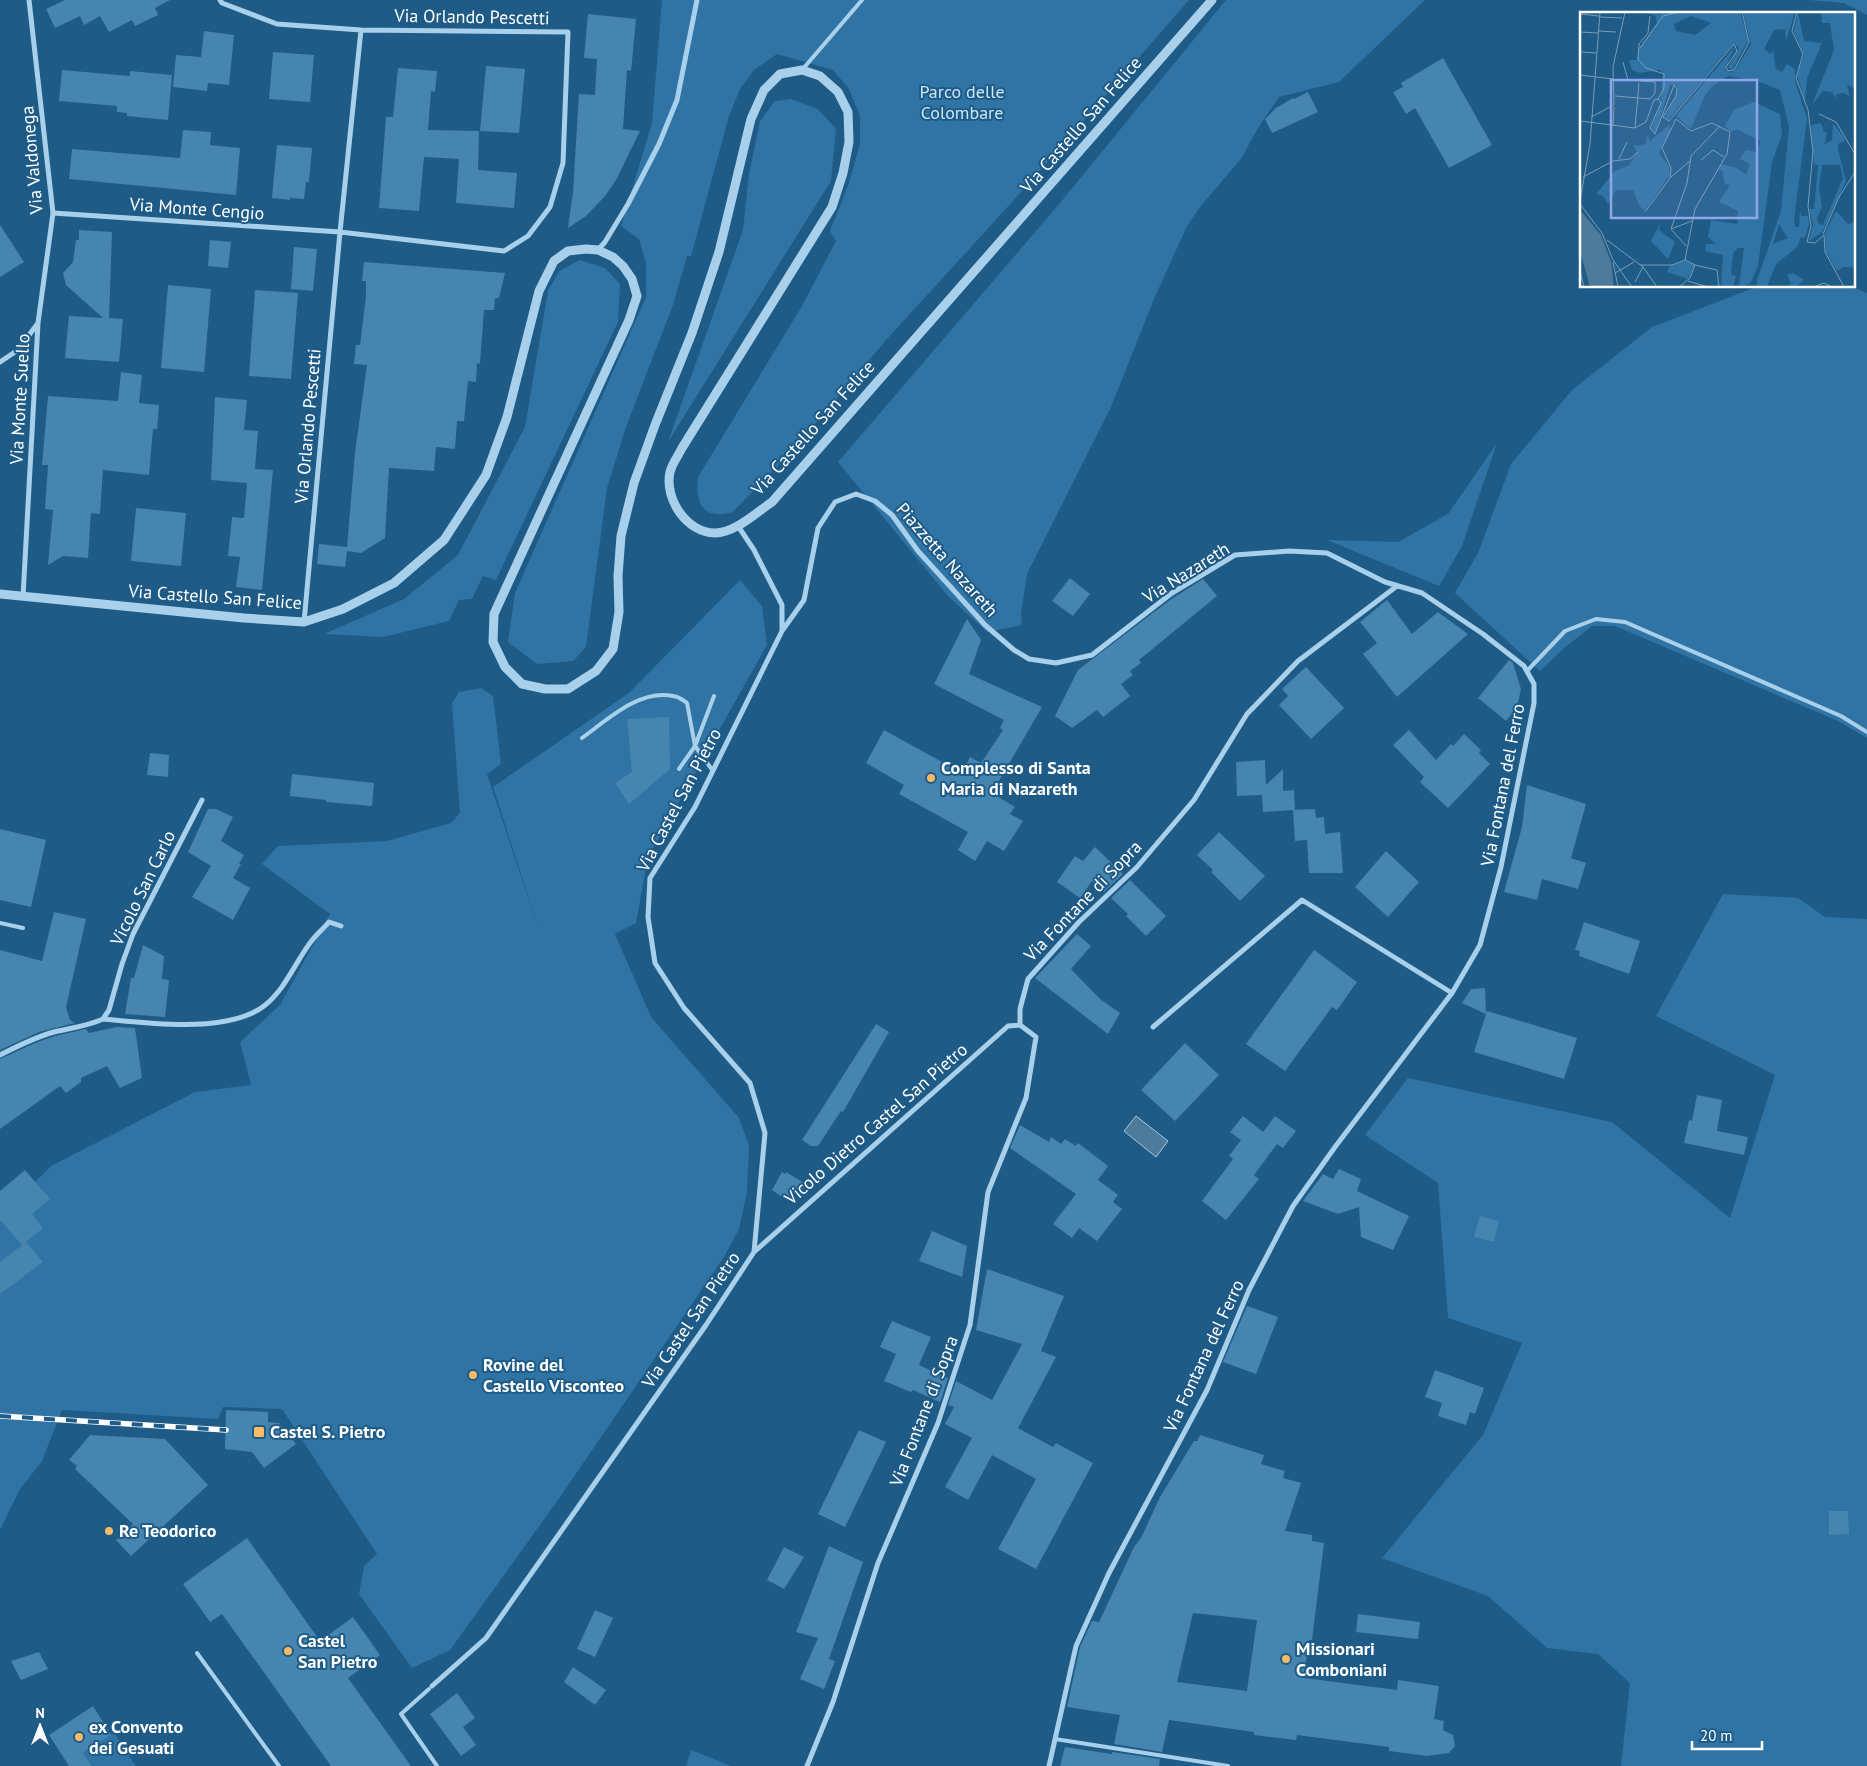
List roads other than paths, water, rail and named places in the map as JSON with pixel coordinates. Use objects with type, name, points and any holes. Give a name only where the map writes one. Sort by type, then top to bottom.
[{"type":"street","name":"Via Valdonega","points":[[0,362],[18,350],[38,323],[52,213],[29,0]]},
{"type":"street","name":"Via Orlando Pescetti","points":[[220,0],[222,3],[277,24],[360,30],[568,32],[563,163],[550,207],[528,236],[504,251],[340,232]]},
{"type":"street","points":[[697,0],[677,100],[658,144],[628,204],[598,250],[613,256],[632,279],[636,296],[629,320],[494,614],[493,642],[505,667],[522,684],[545,689],[568,689],[596,671],[613,649],[619,612],[618,576],[621,536],[634,484],[655,425],[692,333],[719,252],[751,119],[764,90],[780,74],[802,70]]},
{"type":"street","name":"Via Castello San Felice","points":[[802,70],[820,76],[838,92],[848,112],[849,142],[843,172],[832,207],[682,448],[670,473],[672,497],[684,519],[698,528],[716,533],[738,526],[772,502],[1212,0]]},
{"type":"street","name":"Via Orlando Pescetti","points":[[304,622],[360,30]]},
{"type":"street","name":"Via Monte Cengio","points":[[52,213],[340,232]]},
{"type":"street","name":"Via Castello San Felice","points":[[0,594],[244,618],[304,622],[344,609],[394,583],[444,540],[486,475],[507,417],[539,290],[554,261],[568,252],[586,249],[598,250]]},
{"type":"street","name":"Via Monte Suello","points":[[23,597],[38,323]]},
{"type":"street","name":"Piazzetta Nazareth","points":[[782,631],[804,600],[818,528],[834,502],[856,494],[875,501],[892,515],[918,551],[947,584],[985,624],[1014,650],[1030,659],[1056,663]]},
{"type":"street","name":"Via Castel San Pietro","points":[[430,1688],[486,1638],[706,1324],[754,1252],[765,1133],[750,1083],[684,1008],[655,963],[648,917],[650,878],[695,807],[782,631],[782,605],[754,550],[738,526]]},
{"type":"street","name":"Via Nazareth","points":[[1056,663],[1092,655],[1172,593],[1235,555],[1289,551],[1327,553],[1397,586]]},
{"type":"street","points":[[1397,586],[1422,593],[1483,634],[1524,666],[1527,671]]},
{"type":"street","name":"Via Fontane di Sopra","points":[[808,1766],[833,1702],[878,1563],[938,1423],[970,1324],[988,1192],[1026,1098],[1036,1037],[1020,1024],[1020,1008],[1028,979],[1079,922],[1137,867],[1194,800],[1247,714],[1298,661],[1397,586]]},
{"type":"street","name":"Via Fontana del Ferro","points":[[1049,1766],[1076,1646],[1109,1573],[1206,1390],[1249,1290],[1293,1206],[1335,1147],[1452,993],[1480,945],[1501,868],[1534,703],[1534,684],[1527,671]]},
{"type":"street","name":"Vicolo San Carlo","points":[[103,1019],[109,1010],[133,934],[202,800]]},
{"type":"street","points":[[1153,1027],[1302,900],[1452,993]]},
{"type":"street","points":[[0,1055],[53,1032],[94,1023],[103,1019],[168,1025],[205,1024],[240,1017],[264,1006],[282,986],[313,939],[329,922],[341,926]]},
{"type":"street","name":"Vicolo Dietro Castel San Pietro","points":[[754,1252],[1008,1026],[1020,1024]]},
{"type":"lane","points":[[802,70],[862,0]]},
{"type":"lane","points":[[1527,671],[1565,631],[1596,619],[1625,622],[1840,716],[1867,732]]},
{"type":"lane","points":[[582,738],[624,708],[649,696],[674,696],[687,703],[695,746],[713,771]]},
{"type":"lane","points":[[679,769],[695,746],[714,696]]},
{"type":"lane","points":[[0,923],[23,928]]},
{"type":"lane","points":[[197,1653],[278,1766]]},
{"type":"lane","points":[[430,1688],[402,1714],[436,1766]]},
{"type":"lane","points":[[1055,1739],[1228,1766]]},
{"type":"railway","points":[[0,1416],[226,1430]]},
{"type":"place","name":"Complesso di Santa Maria di Nazareth","points":[[931,778]]},
{"type":"place","name":"Rovine del Castello Visconteo","points":[[473,1375]]},
{"type":"place","name":"Castel S. Pietro","points":[[259,1432]]},
{"type":"place","name":"Re Teodorico","points":[[109,1531]]},
{"type":"place","name":"Castel San Pietro","points":[[288,1651]]},
{"type":"place","name":"Missionari Comboniani","points":[[1286,1659]]},
{"type":"place","name":"ex Convento dei Gesuati","points":[[79,1737]]},
{"type":"park label","name":"Parco delle Colombare","points":[[962,102]]}]
